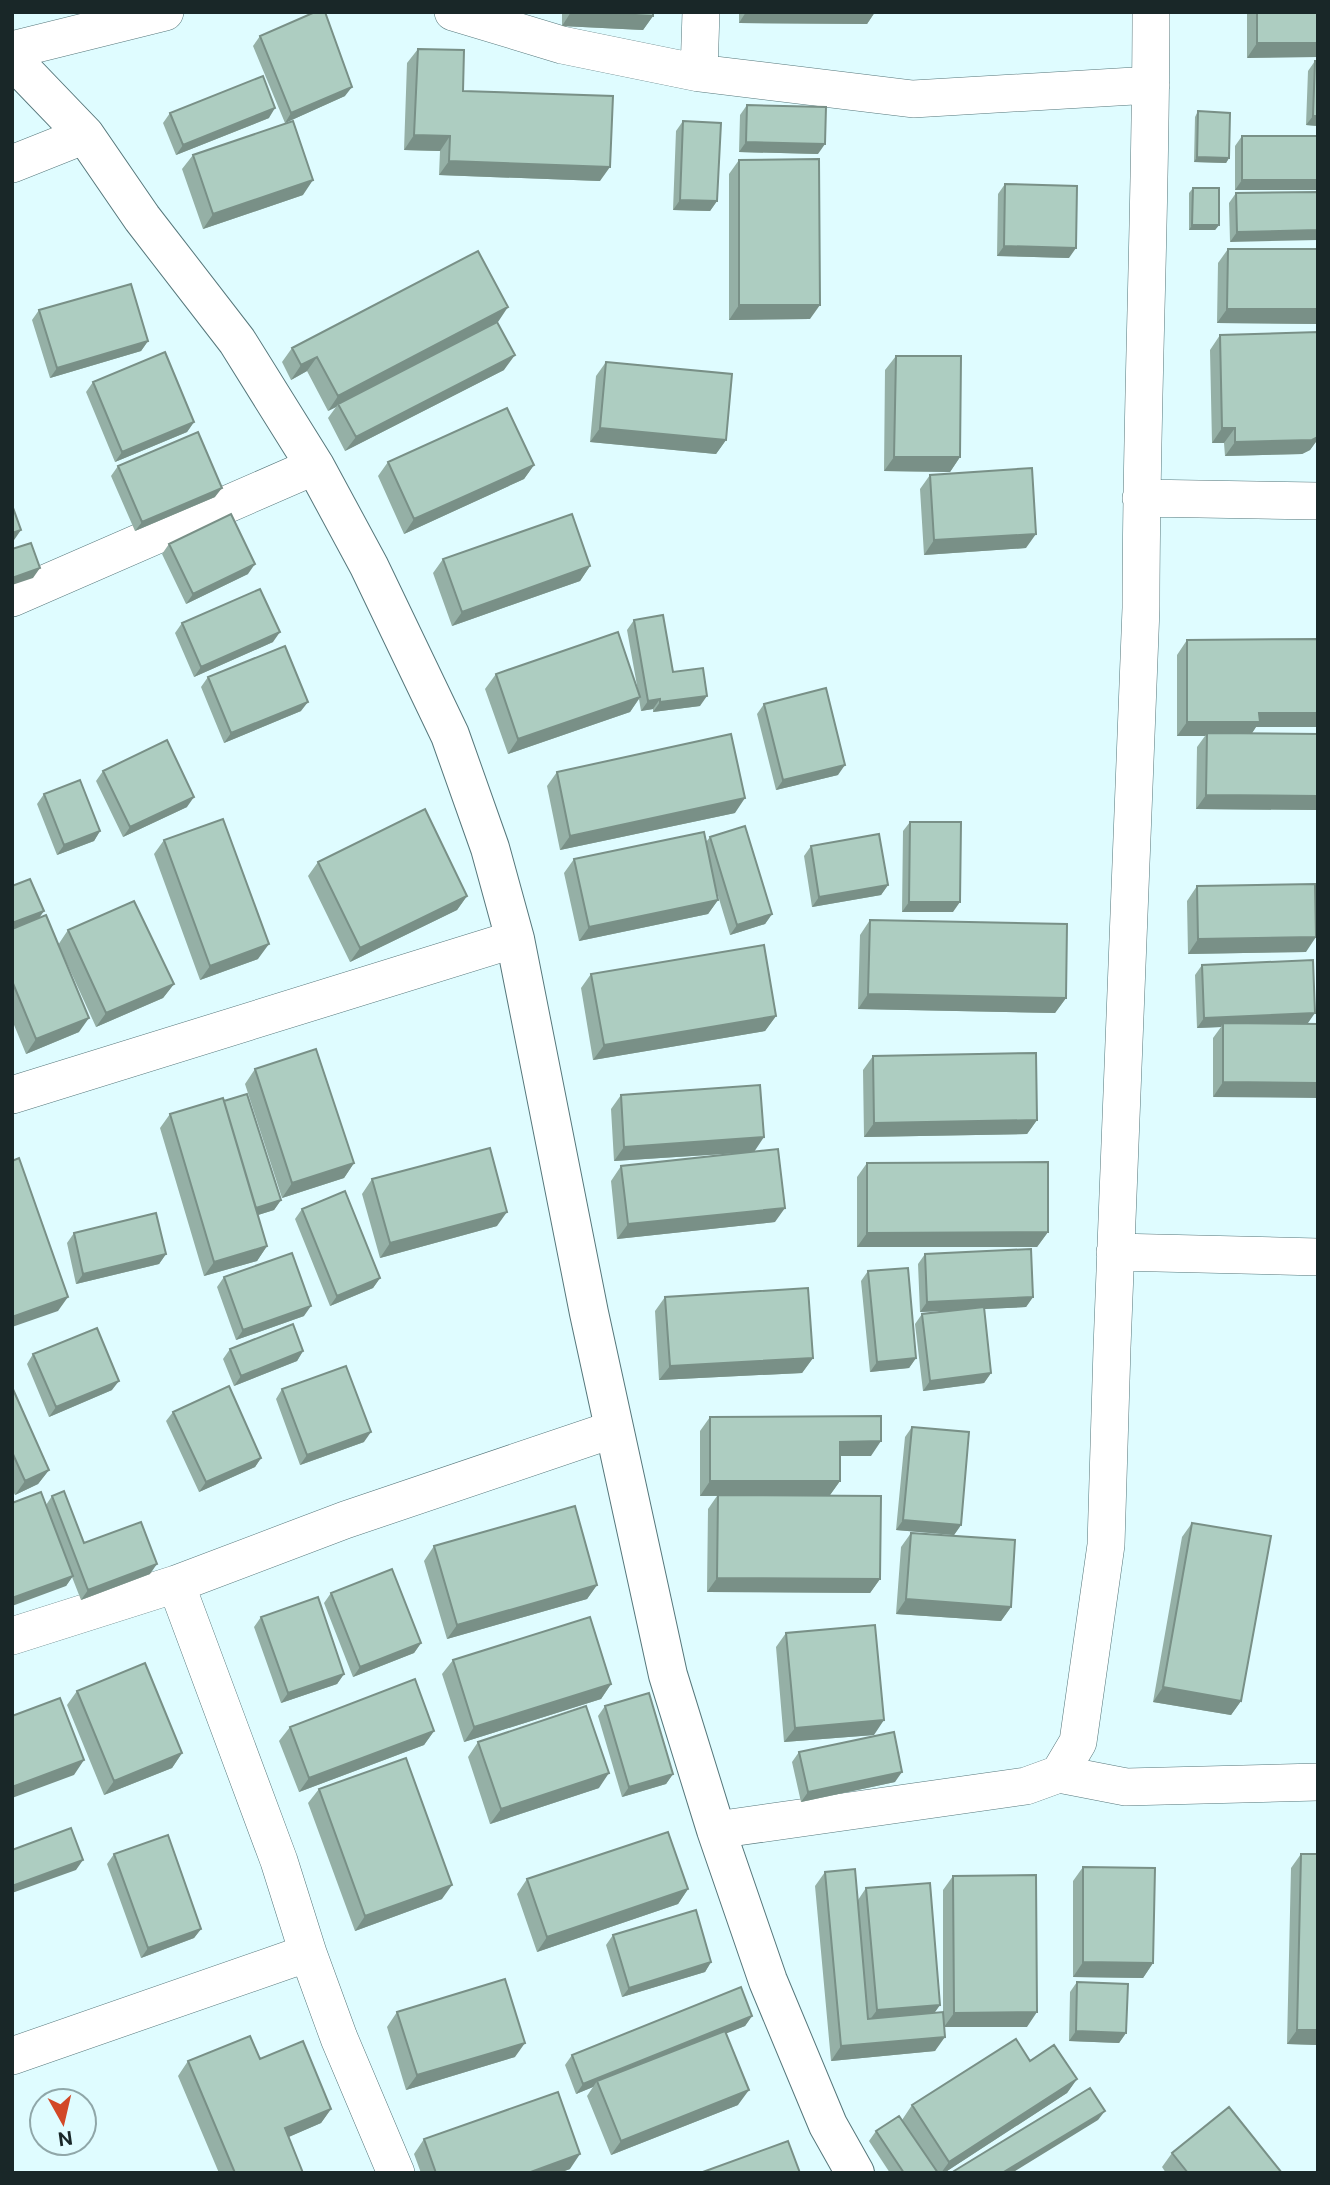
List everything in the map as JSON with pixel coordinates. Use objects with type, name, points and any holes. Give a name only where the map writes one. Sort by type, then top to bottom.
[{"type":"street","points":[[12,50],[165,12]]},
{"type":"street","points":[[453,12],[562,45],[699,73],[913,99],[1152,85]]},
{"type":"street","points":[[699,73],[701,12]]},
{"type":"street","points":[[1059,1774],[1078,1742],[1107,1545],[1115,1252],[1137,741],[1141,498],[1148,311],[1152,12]]},
{"type":"street","points":[[12,58],[85,135],[142,218],[237,341],[315,466],[369,566],[450,735],[490,848],[515,939],[614,1429],[668,1675],[716,1829],[778,2005],[828,2125],[855,2173]]},
{"type":"street","points":[[12,164],[85,135]]},
{"type":"street","points":[[12,598],[315,466]]},
{"type":"street","points":[[1141,498],[1318,501]]},
{"type":"street","points":[[12,1095],[515,939]]},
{"type":"street","points":[[1115,1252],[1318,1257]]},
{"type":"street","points":[[12,1636],[176,1584],[345,1520],[614,1429]]},
{"type":"street","points":[[176,1584],[279,1861],[339,2038],[396,2173]]},
{"type":"street","points":[[716,1829],[1026,1786],[1059,1774],[1126,1787],[1318,1782]]},
{"type":"street","points":[[12,2056],[308,1953]]},
{"type":"building","points":[[315,12],[325,12],[352,87],[291,113],[260,36]]},
{"type":"building","points":[[584,12],[653,12],[653,16]]},
{"type":"building","points":[[1257,12],[1318,12],[1318,43],[1257,43]]},
{"type":"building","points":[[418,49],[464,50],[463,91],[613,96],[610,167],[449,161],[450,136],[414,135]]},
{"type":"building","points":[[1315,61],[1318,61],[1318,116],[1313,116]]},
{"type":"building","points":[[263,76],[275,108],[183,145],[170,113]]},
{"type":"building","points":[[747,105],[826,107],[825,144],[746,142]]},
{"type":"building","points":[[1198,111],[1230,113],[1229,158],[1197,157]]},
{"type":"building","points":[[293,121],[313,180],[213,214],[193,155]]},
{"type":"building","points":[[683,121],[721,123],[717,201],[680,200]]},
{"type":"building","points":[[1242,136],[1318,136],[1318,180],[1242,180]]},
{"type":"building","points":[[819,159],[820,305],[739,305],[739,160]]},
{"type":"building","points":[[1005,184],[1077,186],[1076,248],[1004,246]]},
{"type":"building","points":[[1193,188],[1219,188],[1219,225],[1192,225]]},
{"type":"building","points":[[1318,192],[1318,230],[1237,232],[1236,193]]},
{"type":"building","points":[[1228,249],[1318,249],[1318,309],[1227,309]]},
{"type":"building","points":[[478,251],[508,307],[338,396],[317,357],[301,365],[292,348]]},
{"type":"building","points":[[131,284],[148,341],[57,368],[39,310]]},
{"type":"building","points":[[497,322],[515,355],[356,437],[338,404]]},
{"type":"building","points":[[1318,332],[1318,437],[1312,440],[1235,442],[1235,428],[1222,428],[1220,335]]},
{"type":"building","points":[[165,352],[194,422],[122,452],[93,382]]},
{"type":"building","points":[[896,356],[961,356],[960,457],[894,457]]},
{"type":"building","points":[[606,362],[732,374],[726,440],[600,428]]},
{"type":"building","points":[[507,408],[534,465],[414,519],[388,462]]},
{"type":"building","points":[[198,432],[222,488],[142,522],[118,466]]},
{"type":"building","points":[[1032,468],[1036,534],[934,540],[930,475]]},
{"type":"building","points":[[12,505],[21,530],[12,533]]},
{"type":"building","points":[[231,514],[255,564],[193,594],[169,544]]},
{"type":"building","points":[[572,514],[590,566],[462,612],[443,559]]},
{"type":"building","points":[[31,543],[40,568],[12,578],[12,549]]},
{"type":"building","points":[[260,589],[280,632],[201,667],[182,623]]},
{"type":"building","points":[[663,615],[673,672],[703,668],[707,696],[648,701],[634,620]]},
{"type":"building","points":[[618,632],[640,697],[518,739],[496,674]]},
{"type":"building","points":[[1318,639],[1318,713],[1259,713],[1260,722],[1187,722],[1187,640]]},
{"type":"building","points":[[285,646],[308,702],[231,733],[208,677]]},
{"type":"building","points":[[826,688],[845,765],[783,780],[764,704]]},
{"type":"building","points":[[1207,733],[1318,734],[1318,796],[1206,795]]},
{"type":"building","points":[[731,734],[745,798],[570,836],[557,772]]},
{"type":"building","points":[[167,740],[194,797],[130,827],[103,771]]},
{"type":"building","points":[[80,780],[100,831],[64,845],[44,794]]},
{"type":"building","points":[[425,809],[467,896],[360,948],[318,862]]},
{"type":"building","points":[[223,819],[269,944],[210,966],[164,840]]},
{"type":"building","points":[[910,822],[961,822],[960,902],[909,902]]},
{"type":"building","points":[[745,826],[772,914],[737,925],[710,837]]},
{"type":"building","points":[[704,832],[718,900],[589,927],[574,859]]},
{"type":"building","points":[[879,834],[888,885],[819,897],[811,846]]},
{"type":"building","points":[[30,879],[44,911],[12,923],[12,886]]},
{"type":"building","points":[[1315,884],[1316,937],[1198,939],[1197,886]]},
{"type":"building","points":[[134,901],[174,984],[106,1013],[68,930]]},
{"type":"building","points":[[46,915],[89,1018],[36,1039],[12,981],[12,929]]},
{"type":"building","points":[[870,920],[1067,924],[1066,998],[868,994]]},
{"type":"building","points":[[764,945],[776,1016],[604,1045],[591,974]]},
{"type":"building","points":[[1313,960],[1315,1013],[1204,1018],[1202,965]]},
{"type":"building","points":[[1223,1023],[1318,1024],[1318,1083],[1223,1082]]},
{"type":"building","points":[[316,1049],[354,1163],[292,1183],[255,1069]]},
{"type":"building","points":[[1036,1053],[1037,1120],[874,1123],[873,1056]]},
{"type":"building","points":[[760,1085],[764,1137],[624,1147],[621,1095]]},
{"type":"building","points":[[247,1094],[281,1200],[256,1208],[224,1101]]},
{"type":"building","points":[[223,1098],[267,1246],[214,1262],[170,1114]]},
{"type":"building","points":[[490,1148],[507,1212],[390,1243],[372,1179]]},
{"type":"building","points":[[778,1149],[785,1208],[628,1224],[621,1166]]},
{"type":"building","points":[[19,1158],[68,1297],[12,1317],[12,1161]]},
{"type":"building","points":[[1048,1162],[1048,1232],[867,1233],[867,1163]]},
{"type":"building","points":[[345,1191],[380,1278],[337,1296],[302,1209]]},
{"type":"building","points":[[156,1213],[166,1254],[83,1274],[74,1233]]},
{"type":"building","points":[[1031,1249],[1033,1297],[927,1302],[925,1254]]},
{"type":"building","points":[[292,1253],[311,1306],[243,1330],[224,1277]]},
{"type":"building","points":[[908,1268],[916,1358],[877,1362],[868,1271]]},
{"type":"building","points":[[808,1288],[813,1358],[670,1366],[665,1297]]},
{"type":"building","points":[[984,1307],[991,1373],[930,1381],[922,1314]]},
{"type":"building","points":[[293,1324],[303,1351],[241,1376],[230,1349]]},
{"type":"building","points":[[97,1328],[119,1381],[56,1407],[33,1354]]},
{"type":"building","points":[[346,1366],[371,1432],[307,1455],[282,1389]]},
{"type":"building","points":[[229,1386],[261,1458],[206,1482],[173,1412]]},
{"type":"building","points":[[12,1387],[49,1470],[25,1481],[12,1452]]},
{"type":"building","points":[[881,1416],[881,1441],[840,1442],[840,1481],[710,1481],[710,1417]]},
{"type":"building","points":[[912,1427],[969,1432],[961,1525],[903,1520]]},
{"type":"building","points":[[64,1491],[84,1543],[141,1522],[157,1564],[88,1590],[52,1496]]},
{"type":"building","points":[[41,1492],[73,1576],[12,1598],[12,1503]]},
{"type":"building","points":[[718,1495],[881,1496],[880,1579],[717,1578]]},
{"type":"building","points":[[575,1506],[597,1585],[457,1625],[434,1546]]},
{"type":"building","points":[[1192,1523],[1271,1536],[1241,1701],[1163,1687]]},
{"type":"building","points":[[911,1533],[1015,1540],[1011,1607],[906,1599]]},
{"type":"building","points":[[392,1569],[421,1643],[360,1667],[331,1593]]},
{"type":"building","points":[[318,1597],[344,1674],[288,1693],[261,1617]]},
{"type":"building","points":[[590,1617],[611,1684],[474,1727],[453,1660]]},
{"type":"building","points":[[875,1625],[884,1720],[795,1728],[786,1633]]},
{"type":"building","points":[[145,1663],[182,1753],[114,1781],[77,1691]]},
{"type":"building","points":[[415,1679],[434,1731],[309,1778],[290,1727]]},
{"type":"building","points":[[649,1693],[673,1774],[629,1787],[605,1706]]},
{"type":"building","points":[[60,1698],[84,1760],[12,1787],[12,1716]]},
{"type":"building","points":[[586,1706],[609,1773],[501,1809],[478,1742]]},
{"type":"building","points":[[894,1732],[902,1772],[808,1792],[799,1752]]},
{"type":"building","points":[[406,1758],[452,1885],[365,1916],[319,1789]]},
{"type":"building","points":[[71,1828],[83,1860],[12,1886],[12,1850]]},
{"type":"building","points":[[668,1832],[688,1889],[547,1937],[527,1879]]},
{"type":"building","points":[[168,1835],[201,1929],[148,1948],[114,1854]]},
{"type":"building","points":[[1301,1854],[1318,1854],[1318,2030],[1297,2030]]},
{"type":"building","points":[[1083,1867],[1155,1868],[1153,1963],[1083,1962]]},
{"type":"building","points":[[855,1869],[868,2019],[943,2012],[945,2037],[841,2046],[825,1872]]},
{"type":"building","points":[[1036,1875],[1037,2012],[954,2013],[953,1876]]},
{"type":"building","points":[[930,1883],[940,2005],[877,2010],[866,1888]]},
{"type":"building","points":[[696,1910],[711,1962],[629,1988],[613,1935]]},
{"type":"building","points":[[505,1979],[525,2043],[417,2075],[397,2012]]},
{"type":"building","points":[[1077,1982],[1128,1984],[1126,2033],[1076,2031]]},
{"type":"building","points":[[741,1987],[752,2016],[583,2084],[572,2055]]},
{"type":"building","points":[[725,2031],[749,2090],[621,2141],[597,2081]]},
{"type":"building","points":[[250,2036],[260,2059],[303,2041],[331,2109],[285,2128],[303,2173],[235,2173],[188,2061]]},
{"type":"building","points":[[1016,2039],[1030,2061],[1054,2045],[1077,2079],[949,2162],[912,2105]]},
{"type":"building","points":[[1090,2088],[1105,2111],[1002,2173],[955,2173],[954,2171]]},
{"type":"building","points":[[558,2092],[580,2154],[528,2173],[436,2173],[424,2139]]},
{"type":"building","points":[[1229,2107],[1282,2173],[1188,2173],[1172,2153]]},
{"type":"building","points":[[899,2116],[938,2173],[904,2173],[876,2131]]},
{"type":"building","points":[[788,2141],[800,2173],[700,2173]]}]
